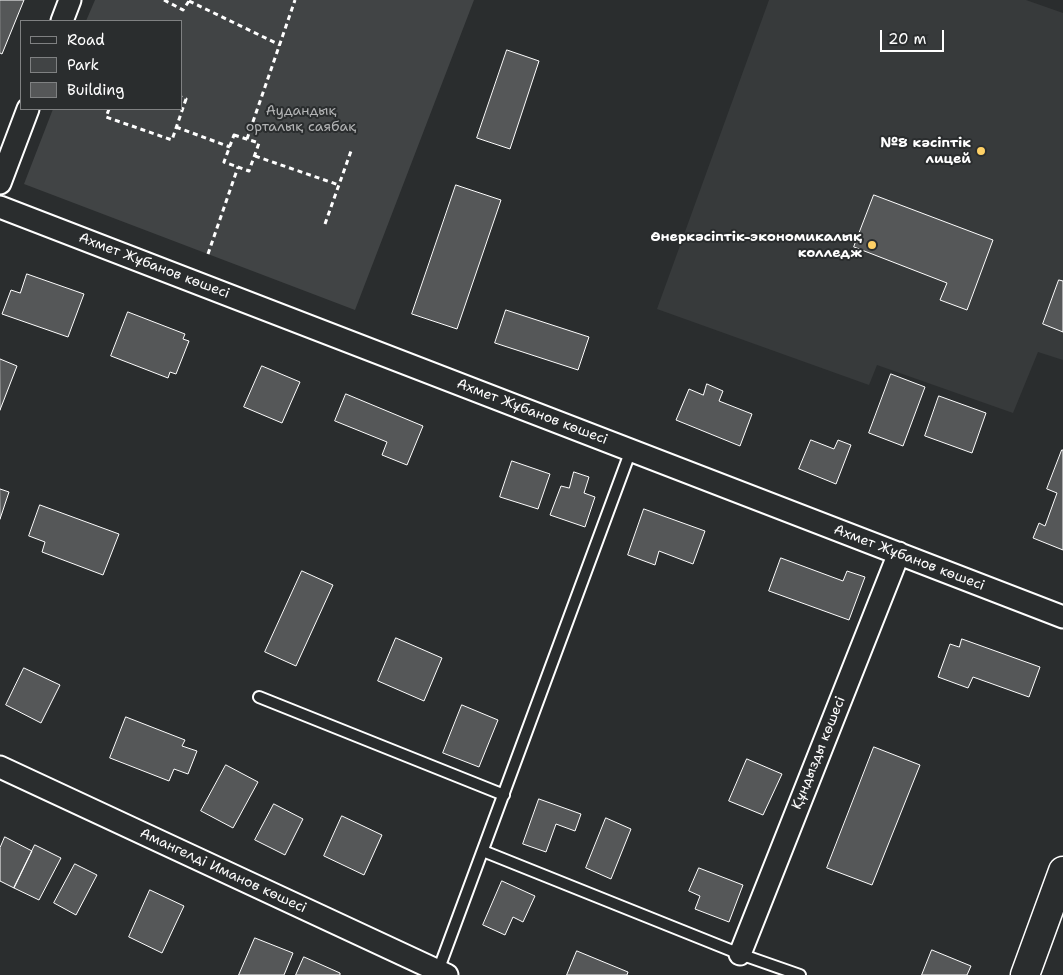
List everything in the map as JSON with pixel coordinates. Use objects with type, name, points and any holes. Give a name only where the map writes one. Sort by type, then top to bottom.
[{"type":"street","points":[[62,20],[70,0]]},
{"type":"street","points":[[0,183],[28,110]]},
{"type":"street","name":"Ахмет Жұбанов көшесі","points":[[0,206],[1063,617]]},
{"type":"street","name":"Құндызды көшесі","points":[[740,954],[899,553]]},
{"type":"street","name":"Амангелді Иманов көшесі","points":[[0,767],[442,973]]},
{"type":"street","points":[[1025,975],[1063,872]]},
{"type":"lane","points":[[442,973],[483,851],[631,450]]},
{"type":"lane","points":[[259,697],[504,795]]},
{"type":"lane","points":[[483,851],[740,954],[800,975]]},
{"type":"path","points":[[164,0],[183,10],[189,0],[280,45]]},
{"type":"path","points":[[247,140],[295,0]]},
{"type":"path","points":[[109,110],[106,118],[172,140],[186,99],[182,97]]},
{"type":"path","points":[[176,128],[230,147]]},
{"type":"path","points":[[234,135],[247,140],[259,143],[250,171],[224,162],[234,135]]},
{"type":"path","points":[[325,224],[352,151]]},
{"type":"path","points":[[254,156],[339,185]]},
{"type":"path","points":[[208,254],[238,167]]},
{"type":"shaded area","name":"Өнеркәсіптік-экономикалық колледж","points":[[769,0],[1026,0],[1063,13],[1063,360],[1038,352],[1013,413],[877,365],[869,385],[657,309]]},
{"type":"green space","name":"Аудандық орталық саябақ","points":[[95,0],[474,0],[355,310],[24,184],[53,110],[182,110],[182,20],[86,20]]},
{"type":"building","points":[[0,0],[24,0],[2,54],[0,53]]},
{"type":"building","points":[[507,50],[539,61],[510,149],[477,138]]},
{"type":"building","points":[[456,185],[501,200],[457,329],[412,314]]},
{"type":"building","points":[[874,195],[993,240],[967,310],[940,300],[947,283],[854,247]]},
{"type":"building","points":[[27,274],[84,294],[68,337],[2,314],[11,290],[20,293]]},
{"type":"building","points":[[1059,280],[1063,281],[1063,332],[1043,324]]},
{"type":"building","points":[[506,310],[589,337],[578,370],[495,343]]},
{"type":"building","points":[[128,312],[185,334],[183,339],[189,341],[176,374],[170,372],[168,378],[111,356]]},
{"type":"building","points":[[0,359],[17,366],[0,410]]},
{"type":"building","points":[[262,366],[300,382],[282,423],[244,407]]},
{"type":"building","points":[[891,374],[925,387],[903,446],[869,433]]},
{"type":"building","points":[[707,384],[723,391],[719,401],[752,414],[740,446],[676,420],[689,389],[703,395]]},
{"type":"building","points":[[346,394],[423,426],[407,465],[382,455],[387,442],[335,421]]},
{"type":"building","points":[[939,396],[986,413],[972,453],[925,436]]},
{"type":"building","points":[[811,440],[834,449],[838,440],[851,445],[836,484],[799,469]]},
{"type":"building","points":[[1062,450],[1063,550],[1033,538],[1039,523],[1045,526],[1057,493],[1047,489]]},
{"type":"building","points":[[512,461],[550,474],[538,509],[500,497]]},
{"type":"building","points":[[574,472],[589,477],[584,493],[595,497],[585,527],[550,515],[561,486],[569,488]]},
{"type":"building","points":[[0,489],[9,492],[0,519]]},
{"type":"building","points":[[40,505],[119,534],[103,575],[42,552],[45,542],[29,536]]},
{"type":"building","points":[[644,509],[705,531],[693,564],[659,551],[655,565],[628,555]]},
{"type":"building","points":[[781,558],[843,581],[847,571],[865,577],[849,620],[769,591]]},
{"type":"building","points":[[302,571],[333,585],[296,666],[265,652]]},
{"type":"building","points":[[396,638],[442,658],[424,701],[378,681]]},
{"type":"building","points":[[962,639],[1040,667],[1029,697],[973,677],[968,688],[938,677],[950,644],[959,647]]},
{"type":"building","points":[[24,668],[60,685],[41,723],[6,705]]},
{"type":"building","points":[[462,705],[498,720],[479,767],[443,753]]},
{"type":"building","points":[[126,717],[185,740],[182,746],[197,751],[188,774],[174,769],[169,781],[110,758]]},
{"type":"building","points":[[874,747],[920,765],[872,885],[827,868]]},
{"type":"building","points":[[747,759],[782,774],[763,815],[729,801]]},
{"type":"building","points":[[226,765],[258,782],[233,828],[201,811]]},
{"type":"building","points":[[539,799],[581,814],[575,831],[556,824],[546,852],[523,844]]},
{"type":"building","points":[[274,804],[303,819],[285,855],[255,840]]},
{"type":"building","points":[[342,816],[382,835],[364,875],[324,856]]},
{"type":"building","points":[[606,818],[631,829],[611,879],[586,868]]},
{"type":"building","points":[[5,837],[32,851],[14,888],[0,881],[0,848]]},
{"type":"building","points":[[35,845],[61,858],[39,900],[14,888]]},
{"type":"building","points":[[75,864],[97,875],[76,915],[54,903]]},
{"type":"building","points":[[699,868],[743,885],[729,922],[695,909],[700,896],[689,891]]},
{"type":"building","points":[[502,881],[535,896],[523,922],[513,917],[505,935],[483,925]]},
{"type":"building","points":[[150,890],[184,906],[162,953],[129,937]]},
{"type":"building","points":[[255,938],[293,953],[284,975],[239,975]]},
{"type":"building","points":[[932,950],[971,966],[967,975],[922,975]]},
{"type":"building","points":[[577,951],[628,972],[627,975],[567,975]]},
{"type":"building","points":[[304,957],[340,973],[340,975],[296,975]]},
{"type":"place","name":"№8 кәсіптік лицей","points":[[981,151]]},
{"type":"place","name":"Өнеркәсіптік-экономикалық колледж","points":[[872,245]]}]
